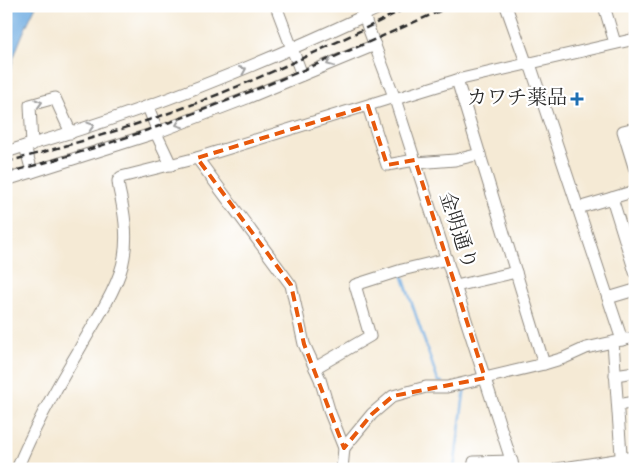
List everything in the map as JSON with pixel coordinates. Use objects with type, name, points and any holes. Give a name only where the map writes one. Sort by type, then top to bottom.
[{"type":"street","points":[[276,6],[302,75]]},
{"type":"street","points":[[6,152],[148,107],[213,83],[292,50],[363,13],[383,6]]},
{"type":"street","points":[[506,6],[528,64],[608,298],[617,341],[615,375],[622,464]]},
{"type":"street","points":[[604,6],[614,43]]},
{"type":"street","name":"金明通り","points":[[363,13],[395,98],[513,465]]},
{"type":"street","points":[[17,469],[40,417],[121,271],[126,235],[118,182],[121,177],[197,158],[457,80],[635,39]]},
{"type":"street","points":[[6,180],[157,132],[247,98],[375,45]]},
{"type":"street","points":[[457,80],[544,364]]},
{"type":"street","points":[[32,172],[28,145],[30,105],[55,98],[70,133]]},
{"type":"street","points":[[368,106],[387,166],[415,161],[455,160],[480,154]]},
{"type":"street","points":[[148,107],[171,164]]},
{"type":"street","points":[[635,128],[623,132],[635,170]]},
{"type":"street","points":[[197,158],[291,285],[304,344],[315,368],[332,421],[344,448],[342,469]]},
{"type":"street","points":[[578,208],[635,191]]},
{"type":"street","points":[[612,198],[635,272]]},
{"type":"street","points":[[315,368],[370,336],[354,285],[402,270],[447,259]]},
{"type":"street","points":[[456,286],[516,272]]},
{"type":"street","points":[[608,298],[635,290]]},
{"type":"street","points":[[344,448],[372,414],[393,396],[426,387],[447,387],[544,364],[564,358],[586,348],[635,337]]},
{"type":"street","points":[[615,375],[635,372]]},
{"type":"street","points":[[618,404],[635,402]]},
{"type":"street","points":[[557,469],[622,464],[635,457]]},
{"type":"street","points":[[473,469],[474,462],[513,465]]},
{"type":"highlighted area","points":[[368,106],[387,165],[415,160],[485,378],[393,396],[372,414],[344,448],[304,344],[291,285],[197,158]]},
{"type":"water","points":[[6,6],[36,6],[18,47],[6,90]]},
{"type":"waterway","points":[[402,274],[438,381],[442,382]]},
{"type":"waterway","points":[[454,469],[465,386]]},
{"type":"railway","points":[[6,162],[103,135],[199,102],[306,57],[410,6]]},
{"type":"railway","points":[[6,173],[120,139],[232,99],[342,54],[451,6]]},
{"type":"place","name":"カワチ薬品","points":[[577,99]]}]
